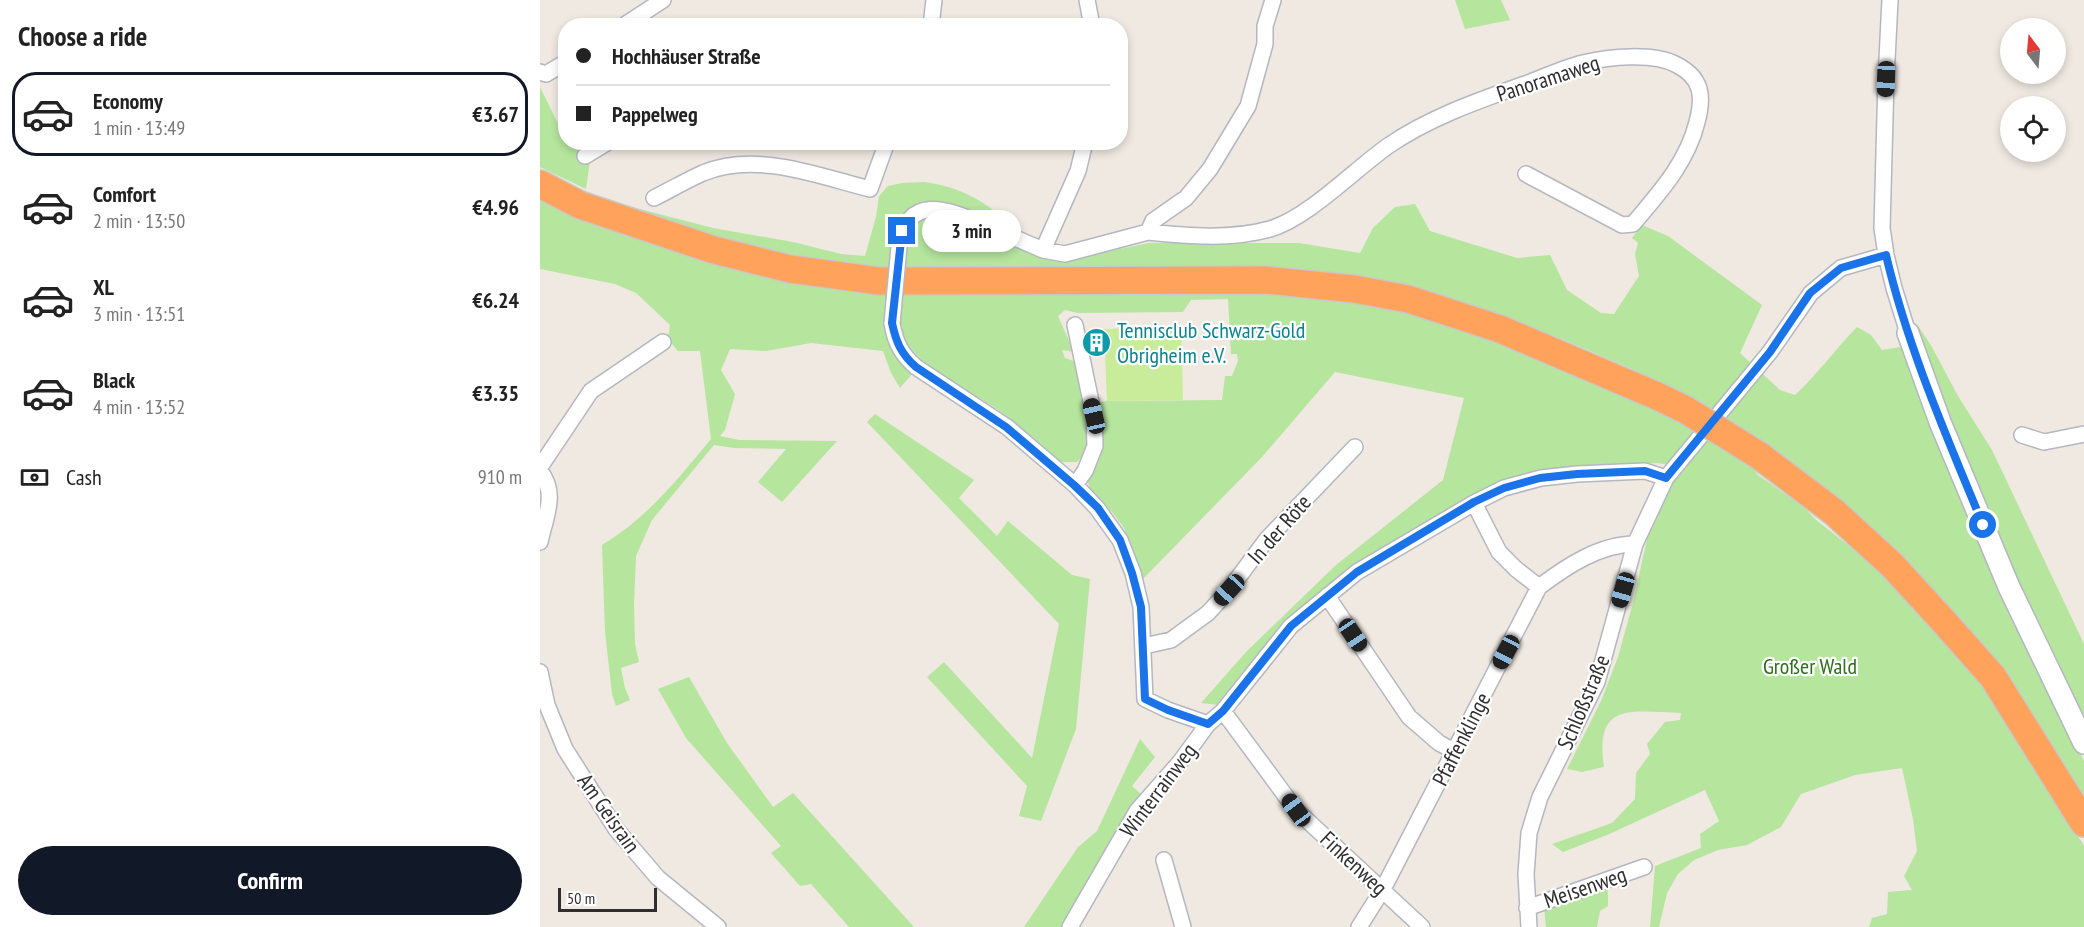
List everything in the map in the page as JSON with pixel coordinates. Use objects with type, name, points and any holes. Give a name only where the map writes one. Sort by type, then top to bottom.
[{"type":"highway","points":[[540,184],[580,204],[714,250],[790,270],[879,281],[1265,280],[1354,288],[1408,299],[1500,329],[1656,396],[1696,416],[1760,456],[1834,512],[1892,565],[1993,677],[2084,823]]},
{"type":"street","points":[[635,18],[663,0]]},
{"type":"street","points":[[932,18],[934,0]]},
{"type":"street","points":[[1087,0],[1090,18]]},
{"type":"street","points":[[1208,724],[1145,699],[1141,607],[1120,540],[1098,508],[1006,427],[903,356],[895,338],[892,323],[902,231],[912,217],[924,211],[940,209],[958,214],[1043,250],[1065,254],[1148,232],[1153,221],[1186,198],[1210,169],[1248,106],[1265,44],[1265,26],[1273,0]]},
{"type":"street","points":[[1890,0],[1882,228],[1894,288],[1940,422],[2009,587],[2084,743]]},
{"type":"street","name":"Panoramaweg","points":[[1148,232],[1184,236],[1237,234],[1270,229],[1292,220],[1388,146],[1414,130],[1447,113],[1582,63],[1614,58],[1650,58],[1673,63],[1688,71],[1697,84],[1702,96],[1697,123],[1688,149],[1672,177],[1633,224],[1622,225],[1526,174]]},
{"type":"street","points":[[540,72],[546,74],[558,67]]},
{"type":"street","points":[[585,156],[595,150]]},
{"type":"street","points":[[654,198],[705,172],[740,165],[765,164],[870,189],[884,150]]},
{"type":"street","points":[[1043,250],[1078,171],[1083,150]]},
{"type":"street","name":"Schloßstraße","points":[[1529,927],[1526,874],[1529,833],[1540,797],[1597,682],[1635,544],[1666,478],[1770,352],[1810,293],[1841,268],[1886,255]]},
{"type":"street","points":[[1074,485],[1085,471],[1095,446],[1094,416],[1075,325]]},
{"type":"street","points":[[540,542],[549,507],[548,481],[540,469],[591,391],[663,342]]},
{"type":"street","points":[[2022,435],[2044,442],[2084,434]]},
{"type":"street","name":"In der Röte","points":[[1144,646],[1171,640],[1208,613],[1229,590],[1267,538],[1355,447]]},
{"type":"street","name":"Winterrainweg","points":[[1070,927],[1137,811],[1180,762],[1208,724],[1223,711],[1291,626],[1357,572],[1474,502],[1504,488],[1540,478],[1577,474],[1645,471],[1666,478]]},
{"type":"street","points":[[1474,502],[1499,552],[1515,569],[1539,586]]},
{"type":"street","name":"Pfaffenklinge","points":[[1359,927],[1383,890],[1539,586],[1560,571],[1604,549],[1622,544],[1635,544]]},
{"type":"street","points":[[1327,596],[1409,717],[1439,743],[1454,751]]},
{"type":"street","name":"Am Geisrain","points":[[540,672],[547,705],[565,750],[616,829],[658,878],[718,927]]},
{"type":"street","name":"Finkenweg","points":[[1223,711],[1296,810],[1422,927]]},
{"type":"street","points":[[1164,860],[1183,927]]},
{"type":"street","name":"Meisenweg","points":[[1527,908],[1644,867]]},
{"type":"green space","points":[[1455,0],[1501,0],[1510,20],[1465,29]]},
{"type":"green space","points":[[540,87],[558,124],[558,150],[578,150],[590,161],[586,189],[540,167]]},
{"type":"green space","name":"Großer Wald","points":[[924,182],[943,185],[977,199],[993,210],[991,232],[1060,261],[1149,243],[1299,243],[1360,253],[1373,228],[1395,207],[1415,204],[1430,231],[1517,258],[1550,255],[1567,290],[1601,313],[1614,314],[1639,276],[1635,254],[1638,243],[1632,238],[1642,225],[1668,236],[1762,305],[1740,353],[1780,390],[1795,395],[1857,327],[1871,335],[1882,350],[1907,346],[1938,441],[2002,591],[2084,761],[2084,807],[2004,673],[1901,559],[1818,486],[1767,446],[1752,467],[1758,475],[1804,507],[1815,519],[1882,572],[1985,685],[2084,846],[2084,927],[1869,927],[1872,918],[1887,914],[1888,892],[1912,890],[1904,876],[1917,851],[1902,768],[1855,775],[1801,794],[1781,827],[1747,845],[1718,850],[1694,860],[1678,874],[1667,893],[1659,927],[1650,927],[1655,866],[1701,848],[1700,834],[1719,821],[1705,790],[1607,835],[1563,852],[1552,844],[1612,823],[1635,799],[1636,773],[1650,754],[1647,744],[1665,722],[1680,720],[1681,713],[1621,714],[1611,720],[1605,730],[1602,745],[1604,767],[1582,772],[1567,769],[1601,701],[1618,657],[1648,534],[1667,487],[1681,467],[1658,463],[1588,467],[1553,470],[1503,482],[1458,505],[1352,569],[1290,620],[1219,705],[1201,703],[1246,652],[1336,565],[1443,480],[1464,398],[1335,372],[1262,457],[1143,579],[1124,528],[1090,489],[1088,482],[1099,443],[1097,403],[1222,400],[1225,376],[1232,376],[1238,361],[1237,354],[1231,354],[1228,299],[1191,300],[1183,312],[1078,313],[1065,310],[1058,316],[1074,352],[1062,350],[1065,358],[1079,363],[1091,428],[1089,449],[1077,462],[1061,462],[997,409],[924,362],[912,350],[904,337],[901,323],[886,324],[892,350],[912,374],[900,388],[891,373],[883,351],[811,343],[766,351],[730,349],[721,370],[735,394],[725,430],[720,436],[739,440],[837,441],[782,502],[758,482],[786,449],[734,448],[714,445],[652,520],[636,556],[635,644],[639,662],[621,668],[630,700],[616,706],[612,694],[605,632],[602,545],[648,510],[711,439],[700,351],[678,351],[668,339],[670,325],[636,293],[615,284],[540,269],[540,197],[633,233],[748,268],[823,282],[907,292],[1029,293],[1231,289],[1300,294],[1443,317],[1508,338],[1599,375],[1651,405],[1662,386],[1662,383],[1612,360],[1508,319],[1433,297],[1367,284],[1278,272],[1214,269],[988,274],[883,271],[813,263],[730,246],[633,215],[628,209],[632,207],[713,228],[793,242],[841,254],[865,256],[876,217],[879,196],[888,186]]},
{"type":"green space","points":[[1917,324],[1992,450],[2084,644],[2084,717],[2019,583],[1955,433]]},
{"type":"green space","points":[[1181,327],[1183,400],[1107,401],[1104,329]]},
{"type":"green space","points":[[875,414],[974,480],[959,498],[997,536],[1008,521],[1072,575],[1090,579],[1076,729],[1041,821],[1019,816],[1027,786],[927,677],[944,662],[1032,758],[1059,624],[867,422]]},
{"type":"green space","points":[[689,677],[727,743],[773,807],[793,793],[914,927],[849,927],[811,884],[800,886],[771,853],[781,846],[686,738],[658,689]]},
{"type":"green space","points":[[1140,739],[1155,757],[1132,786],[1144,797],[1066,927],[1024,927],[1078,847],[1097,831]]},
{"type":"green space","points":[[1608,885],[1608,906],[1600,911],[1597,927],[1546,927],[1544,907]]},
{"type":"place","name":"Tennisclub Schwarz-Gold Obrigheim e.V.","points":[[1096,343]]},
{"type":"route","points":[[902,231],[892,323],[895,338],[903,356],[1006,427],[1098,508],[1120,540],[1141,607],[1145,699],[1208,724],[1223,711],[1291,626],[1357,572],[1474,502],[1504,488],[1540,478],[1645,471],[1666,478],[1770,352],[1810,293],[1841,268],[1886,255],[1901,313],[1940,422],[1983,525]]}]
